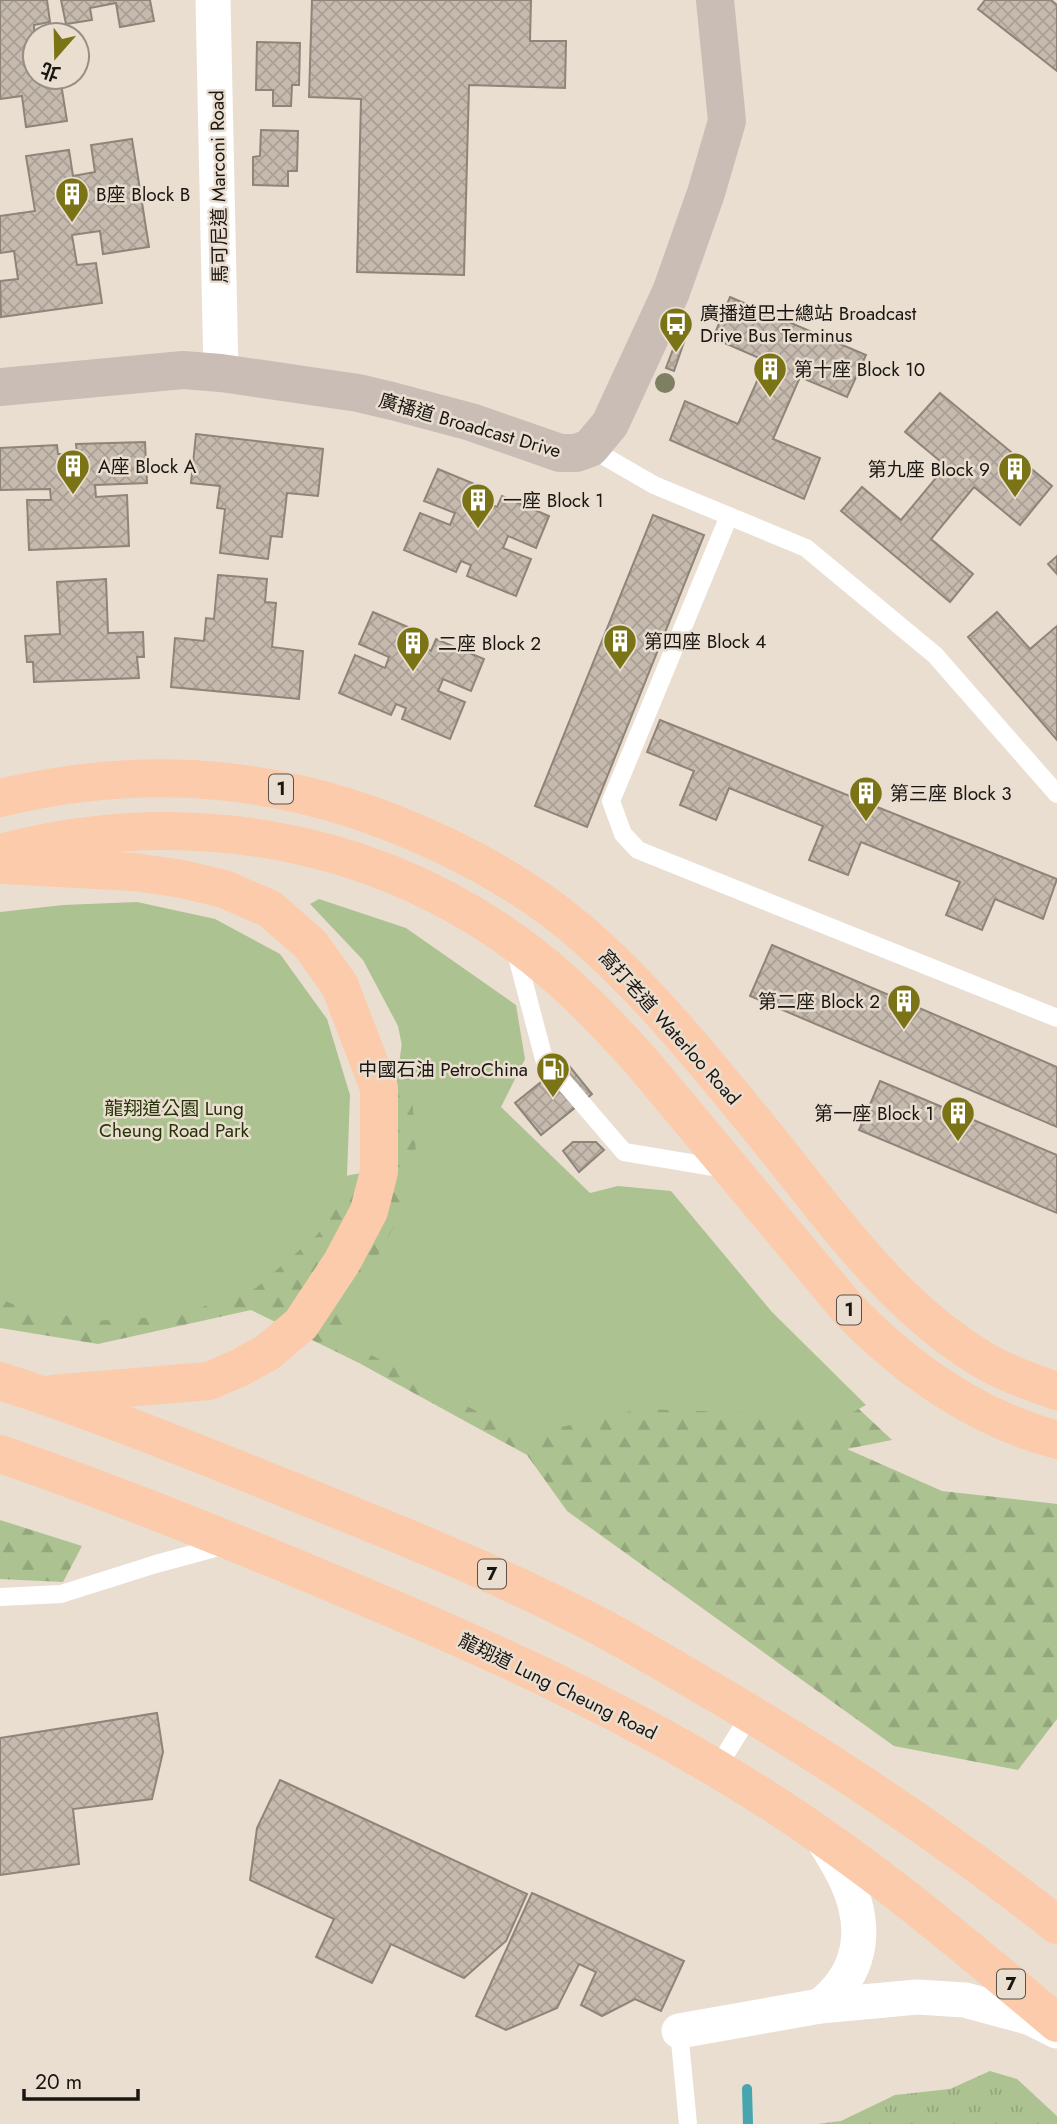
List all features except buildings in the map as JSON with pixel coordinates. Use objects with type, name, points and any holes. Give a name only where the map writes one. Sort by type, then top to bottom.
[{"type":"highway","name":"窩打老道 Waterloo Road","points":[[0,798],[67,785],[140,777],[221,780],[261,785],[304,793],[380,817],[484,865],[541,901],[577,929],[640,989],[857,1248],[905,1301],[956,1343],[982,1360],[1003,1371],[1057,1391]]},
{"type":"highway","name":"1","points":[[0,853],[63,838],[107,832],[181,830],[249,836],[343,858],[380,870],[443,900],[513,941],[546,966],[605,1022],[641,1061],[849,1310],[901,1359],[971,1405],[1013,1425],[1057,1440]]},
{"type":"highway","points":[[0,865],[92,869],[183,879],[224,889],[270,909],[310,945],[340,986],[379,1088],[379,1172],[369,1211],[342,1262],[302,1324],[268,1352],[209,1381],[43,1395]]},
{"type":"highway","name":"7","points":[[0,1381],[182,1447],[465,1562],[577,1615],[751,1713],[925,1826],[1057,1925]]},
{"type":"highway","name":"龍翔道 Lung Cheung Road","points":[[11,1461],[236,1542],[565,1685],[717,1768],[821,1836],[926,1913],[1057,2023]]},
{"type":"street","name":"馬可尼道 Marconi Road","points":[[213,0],[221,373]]},
{"type":"street","name":"廣播道 Broadcast Drive","points":[[0,387],[183,370],[221,373],[358,393],[392,401],[471,422],[560,453],[576,453],[590,448],[610,424],[671,292],[706,193],[727,121],[715,0]]},
{"type":"street","points":[[820,2006],[837,1993],[847,1978],[857,1955],[859,1925],[848,1884],[821,1836]]},
{"type":"street","points":[[679,2031],[820,2006],[917,1997],[944,1997],[999,2008],[1031,2018],[1057,2031]]},
{"type":"lane","points":[[590,448],[654,485],[807,548],[935,655],[1057,794]]},
{"type":"lane","points":[[729,516],[611,801],[623,834],[638,850],[1057,1018]]},
{"type":"lane","points":[[513,941],[530,996],[544,1059],[624,1152],[733,1171]]},
{"type":"lane","points":[[0,1597],[61,1594],[236,1542]]},
{"type":"lane","points":[[717,1768],[751,1713]]},
{"type":"lane","points":[[679,2031],[688,2124]]},
{"type":"green space","points":[[319,899],[406,928],[516,1005],[525,1059],[501,1107],[590,1193],[618,1186],[671,1191],[772,1312],[866,1405],[846,1416],[639,1409],[523,1436],[343,1340],[347,1310],[394,1227],[416,1155],[412,1095],[398,1026],[363,960],[310,904]]},
{"type":"green space","name":"龍翔道公園 Lung Cheung Road Park","points":[[137,902],[215,919],[280,954],[327,1019],[350,1095],[347,1175],[318,1234],[256,1288],[177,1316],[94,1321],[18,1306],[0,1299],[0,912],[63,905]]},
{"type":"green space","points":[[0,917],[307,1183],[383,1169],[412,977],[505,1165],[756,1313],[892,1440],[847,1449],[942,1491],[1057,1504],[1057,1719],[1018,1770],[894,1746],[567,1511],[527,1455],[359,1363],[251,1310],[98,1344],[0,1328]]},
{"type":"green space","points":[[0,1520],[82,1546],[63,1582],[0,1579]]},
{"type":"green space","points":[[990,2071],[1017,2079],[1057,2116],[1057,2124],[817,2124],[841,2121],[895,2095],[950,2089]]},
{"type":"waterway","points":[[747,2089],[748,2124]]},
{"type":"place","name":"B座 Block B","points":[[72,224]]},
{"type":"place","name":"廣播道巴士總站 Broadcast Drive Bus Terminus","points":[[676,354]]},
{"type":"place","name":"第十座 Block 10","points":[[770,399]]},
{"type":"place","name":"A座 Block A","points":[[73,496]]},
{"type":"place","name":"第九座 Block 9","points":[[1015,499]]},
{"type":"place","name":"一座 Block 1","points":[[478,530]]},
{"type":"place","name":"第四座 Block 4","points":[[620,671]]},
{"type":"place","name":"二座 Block 2","points":[[413,673]]},
{"type":"place","name":"第三座 Block 3","points":[[866,823]]},
{"type":"place","name":"第二座 Block 2","points":[[904,1031]]},
{"type":"place","name":"中國石油 PetroChina","points":[[553,1099]]},
{"type":"place","name":"第一座 Block 1","points":[[958,1143]]}]
